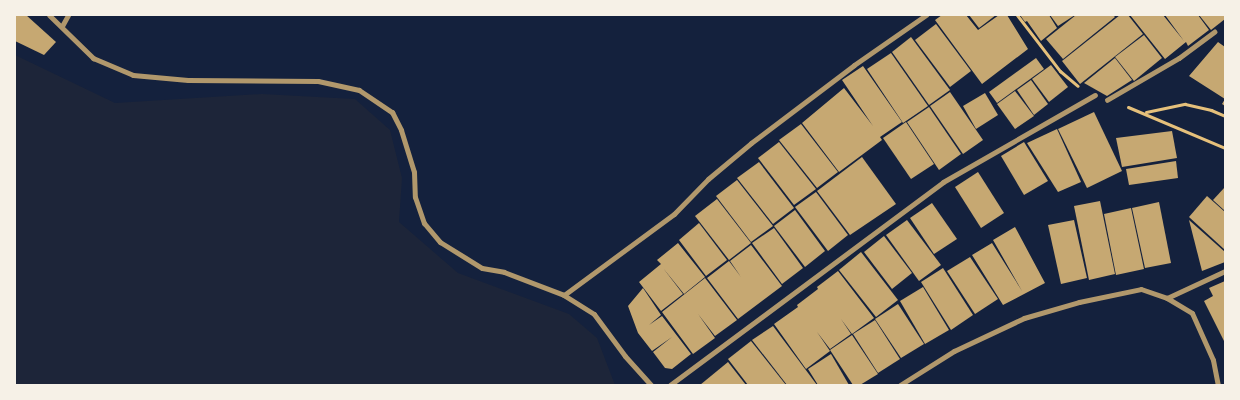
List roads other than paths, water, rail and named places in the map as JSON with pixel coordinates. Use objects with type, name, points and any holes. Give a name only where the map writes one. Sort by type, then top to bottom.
[{"type":"street","points":[[49,15],[93,58],[133,75],[188,80],[318,81],[359,90],[392,112],[401,130],[414,172],[415,197],[424,224],[440,242],[482,268],[504,272],[564,294],[594,314],[624,356],[651,385]]},
{"type":"street","points":[[62,26],[68,15]]},
{"type":"street","points":[[564,294],[674,214],[708,179],[752,143],[854,65],[926,15]]},
{"type":"street","points":[[1107,100],[1179,58],[1214,32]]},
{"type":"street","points":[[670,385],[943,182],[1095,95]]},
{"type":"street","points":[[1167,298],[1225,271]]},
{"type":"street","points":[[900,385],[954,351],[1024,318],[1079,302],[1141,289],[1167,298],[1192,313],[1214,360],[1218,385]]}]
